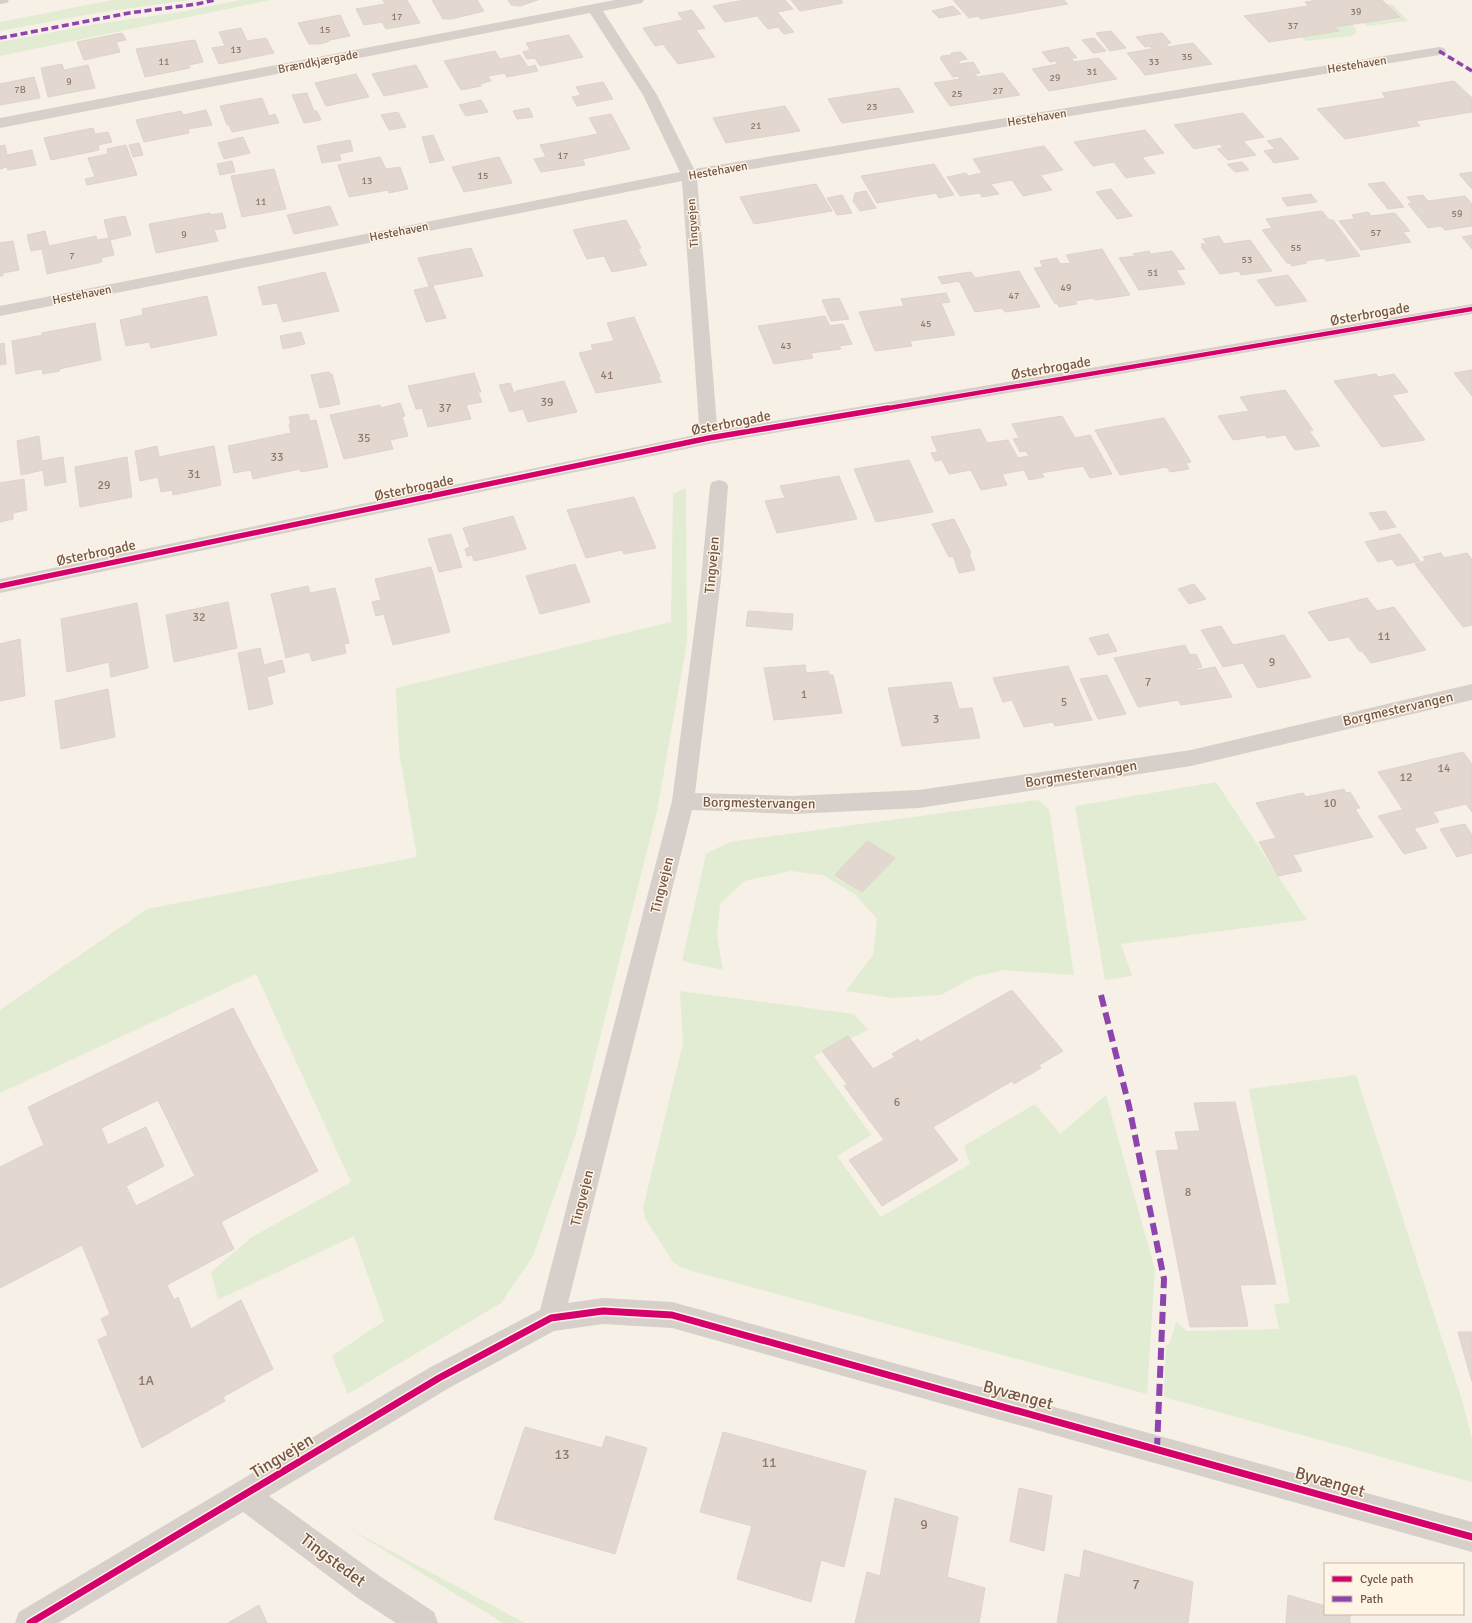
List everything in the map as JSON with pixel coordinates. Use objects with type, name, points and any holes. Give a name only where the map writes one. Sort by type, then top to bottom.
[{"type":"street","name":"Brændkjærgade","points":[[0,124],[637,0]]},
{"type":"street","name":"Tingvejen","points":[[594,8],[650,96],[689,175],[709,438]]},
{"type":"street","name":"Hestehaven","points":[[0,311],[689,175],[1439,51]]},
{"type":"street","name":"Østerbrogade","points":[[0,586],[709,438],[1472,310]]},
{"type":"street","name":"Tingvejen","points":[[30,1623],[440,1378],[551,1318],[683,801],[711,579],[718,486]]},
{"type":"street","name":"Borgmestervangen","points":[[683,801],[793,805],[919,799],[1191,758],[1472,692]]},
{"type":"street","name":"Byvænget","points":[[551,1318],[603,1311],[672,1315],[1472,1537]]},
{"type":"street","name":"Tingstedet","points":[[244,1495],[370,1588],[423,1623]]},
{"type":"green space","points":[[113,0],[189,0],[96,13],[0,31],[0,22]]},
{"type":"green space","points":[[241,0],[271,0],[0,56],[0,42],[96,24],[180,12]]},
{"type":"green space","points":[[1392,4],[1408,21],[1367,26],[1363,22],[1387,5]]},
{"type":"green space","points":[[1352,24],[1356,29],[1356,33],[1352,36],[1306,41],[1301,37],[1338,31],[1335,27]]},
{"type":"green space","points":[[686,488],[687,642],[657,811],[575,1137],[533,1256],[501,1303],[348,1394],[332,1356],[384,1321],[354,1236],[218,1300],[211,1272],[252,1237],[351,1182],[256,974],[0,1093],[0,1010],[147,909],[417,857],[399,751],[396,688],[671,622],[673,494]]},
{"type":"green space","points":[[1216,782],[1307,920],[1121,944],[1132,976],[1105,980],[1075,806]]},
{"type":"green space","points":[[1038,800],[1049,809],[1074,975],[1003,970],[974,977],[941,995],[893,998],[846,991],[873,955],[877,919],[856,895],[823,875],[791,871],[744,881],[720,904],[717,936],[723,970],[682,961],[706,854],[729,842]]},
{"type":"green space","points":[[680,991],[854,1014],[868,1030],[814,1056],[871,1135],[837,1156],[881,1217],[970,1164],[964,1146],[1035,1104],[1060,1134],[1106,1095],[1155,1270],[1147,1394],[695,1272],[673,1262],[645,1218],[643,1208],[683,1043]]},
{"type":"green space","points":[[1356,1075],[1462,1400],[1472,1439],[1472,1482],[1164,1397],[1166,1346],[1170,1342],[1176,1322],[1187,1331],[1279,1329],[1274,1304],[1290,1303],[1249,1089]]},
{"type":"green space","points":[[348,1528],[525,1623],[503,1623]]},
{"type":"building","points":[[383,0],[407,0],[420,23],[386,29],[382,22],[364,25],[356,9],[385,4]]},
{"type":"building","points":[[432,0],[477,0],[484,11],[452,19],[443,19]]},
{"type":"building","points":[[508,0],[538,0],[520,6],[511,5]]},
{"type":"building","points":[[744,0],[785,0],[793,9],[777,12],[794,32],[784,34],[778,27],[768,29],[757,16],[725,22],[713,6]]},
{"type":"building","points":[[791,0],[841,0],[843,3],[800,11]]},
{"type":"building","points":[[953,0],[1064,0],[1068,4],[981,19],[978,16],[969,18]]},
{"type":"building","points":[[1319,0],[1382,0],[1400,17],[1334,27],[1339,31],[1269,42],[1244,16],[1308,6],[1305,2]]},
{"type":"building","points":[[953,6],[961,14],[939,18],[932,11]]},
{"type":"building","points":[[692,10],[705,28],[696,30],[715,57],[678,64],[663,44],[655,46],[643,28],[683,20],[678,13]]},
{"type":"building","points":[[340,15],[350,36],[319,44],[309,44],[298,23]]},
{"type":"building","points":[[241,28],[247,41],[266,38],[274,53],[219,64],[212,48],[225,46],[219,32]]},
{"type":"building","points":[[1111,31],[1126,48],[1110,51],[1096,33]]},
{"type":"building","points":[[122,33],[126,40],[116,42],[120,52],[84,60],[77,42]]},
{"type":"building","points":[[1162,33],[1171,43],[1166,44],[1168,47],[1193,43],[1212,64],[1145,75],[1127,53],[1152,49],[1150,46],[1145,47],[1136,37]]},
{"type":"building","points":[[569,35],[583,57],[540,66],[535,58],[527,59],[523,52],[530,50],[526,43]]},
{"type":"building","points":[[1094,38],[1106,51],[1093,53],[1082,40]]},
{"type":"building","points":[[195,40],[203,62],[189,65],[190,68],[145,77],[136,49]]},
{"type":"building","points":[[1068,47],[1077,58],[1071,58],[1074,62],[1099,58],[1117,79],[1049,91],[1032,69],[1058,64],[1055,61],[1050,62],[1042,52]]},
{"type":"building","points":[[495,51],[500,59],[520,55],[528,67],[535,65],[538,71],[507,77],[505,73],[488,76],[491,81],[480,84],[481,86],[461,90],[444,61]]},
{"type":"building","points":[[961,52],[967,59],[958,61],[960,64],[973,62],[980,73],[975,74],[977,77],[1003,73],[1020,95],[950,106],[934,83],[960,79],[958,76],[953,77],[940,58],[942,56],[952,55],[951,53]]},
{"type":"building","points":[[62,64],[64,70],[88,65],[95,88],[48,97],[41,68]]},
{"type":"building","points":[[416,65],[428,87],[384,96],[372,74]]},
{"type":"building","points":[[356,74],[369,97],[326,106],[315,83]]},
{"type":"building","points":[[34,77],[40,98],[0,105],[0,84]]},
{"type":"building","points":[[1454,81],[1472,98],[1472,112],[1416,121],[1420,126],[1345,139],[1317,109],[1386,98],[1382,93]]},
{"type":"building","points":[[603,82],[613,99],[577,106],[572,97],[581,95],[576,87]]},
{"type":"building","points":[[899,88],[914,112],[842,123],[828,99]]},
{"type":"building","points":[[307,93],[314,111],[317,111],[321,120],[304,123],[292,95]]},
{"type":"building","points":[[262,98],[269,116],[275,114],[279,123],[232,132],[229,125],[227,125],[220,106]]},
{"type":"building","points":[[481,100],[488,112],[466,116],[459,105]]},
{"type":"building","points":[[785,106],[800,131],[726,143],[713,118]]},
{"type":"building","points":[[529,108],[533,117],[517,119],[513,111]]},
{"type":"building","points":[[206,110],[212,125],[188,129],[189,133],[144,142],[136,120],[181,111],[183,115]]},
{"type":"building","points":[[398,112],[406,127],[389,130],[381,115]]},
{"type":"building","points":[[1243,113],[1264,137],[1243,141],[1256,155],[1228,160],[1217,149],[1223,148],[1220,144],[1194,149],[1174,125]]},
{"type":"building","points":[[611,114],[630,149],[582,159],[585,165],[541,172],[534,159],[546,157],[540,145],[598,134],[589,118]]},
{"type":"building","points":[[93,128],[95,134],[108,132],[112,142],[98,145],[99,150],[51,160],[44,138]]},
{"type":"building","points":[[1145,130],[1164,153],[1142,157],[1155,173],[1126,178],[1114,162],[1093,166],[1074,142]]},
{"type":"building","points":[[433,135],[444,160],[430,163],[422,137]]},
{"type":"building","points":[[243,137],[250,153],[224,159],[218,143]]},
{"type":"building","points":[[1281,138],[1299,159],[1274,163],[1264,151],[1275,149],[1267,141]]},
{"type":"building","points":[[350,140],[353,151],[339,154],[341,160],[322,163],[317,146]]},
{"type":"building","points":[[139,143],[143,155],[133,157],[129,145]]},
{"type":"building","points":[[5,145],[7,155],[32,150],[36,165],[8,170],[7,167],[0,169],[0,146]]},
{"type":"building","points":[[126,145],[137,175],[87,185],[85,179],[95,177],[88,158],[108,154],[107,149]]},
{"type":"building","points":[[1044,146],[1063,170],[1040,175],[1052,190],[1023,196],[1012,180],[991,184],[999,194],[982,197],[980,193],[960,196],[947,177],[966,173],[968,176],[982,173],[973,159]]},
{"type":"building","points":[[380,157],[386,169],[400,167],[408,189],[389,193],[388,190],[349,197],[338,165]]},
{"type":"building","points":[[499,157],[512,183],[464,192],[452,167]]},
{"type":"building","points":[[232,161],[235,172],[220,175],[217,164]]},
{"type":"building","points":[[1242,162],[1249,170],[1235,172],[1227,164]]},
{"type":"building","points":[[934,164],[954,195],[939,198],[936,193],[877,203],[861,176]]},
{"type":"building","points":[[274,169],[286,209],[242,217],[231,176]]},
{"type":"building","points":[[1472,172],[1472,189],[1459,174]]},
{"type":"building","points":[[1384,182],[1404,207],[1388,209],[1368,184]]},
{"type":"building","points":[[816,184],[832,211],[754,224],[740,197]]},
{"type":"building","points":[[1111,189],[1132,216],[1117,219],[1096,192]]},
{"type":"building","points":[[866,191],[876,208],[860,211],[853,201],[855,193]]},
{"type":"building","points":[[1311,194],[1317,202],[1287,206],[1282,198]]},
{"type":"building","points":[[842,195],[852,213],[837,215],[827,198]]},
{"type":"building","points":[[1423,195],[1428,201],[1465,196],[1472,204],[1472,226],[1445,230],[1441,226],[1428,228],[1408,204],[1412,203],[1407,197]]},
{"type":"building","points":[[330,206],[338,225],[294,234],[287,215]]},
{"type":"building","points":[[1322,211],[1329,220],[1333,220],[1360,256],[1326,261],[1324,258],[1305,261],[1307,263],[1292,266],[1290,263],[1287,263],[1262,230],[1272,228],[1266,219]]},
{"type":"building","points":[[1368,212],[1371,216],[1395,213],[1410,231],[1403,232],[1411,242],[1361,250],[1339,221],[1355,219],[1352,215]]},
{"type":"building","points":[[210,213],[210,215],[222,213],[226,228],[214,230],[218,241],[156,253],[149,224]]},
{"type":"building","points":[[125,216],[131,235],[110,240],[114,255],[101,258],[102,262],[47,274],[42,249],[31,251],[27,235],[45,231],[49,246],[96,236],[97,240],[109,238],[104,220]]},
{"type":"building","points":[[626,220],[641,248],[638,249],[647,265],[612,272],[604,256],[587,259],[573,230]]},
{"type":"building","points":[[1472,235],[1472,249],[1462,237]]},
{"type":"building","points":[[1219,236],[1224,244],[1250,240],[1272,271],[1241,275],[1239,271],[1220,274],[1201,247],[1203,247],[1201,244],[1207,244],[1203,239]]},
{"type":"building","points":[[13,241],[19,270],[3,273],[3,276],[0,276],[0,243]]},
{"type":"building","points":[[471,248],[483,276],[429,286],[418,258]]},
{"type":"building","points":[[1102,249],[1130,295],[1075,301],[1077,304],[1059,307],[1057,303],[1055,304],[1034,268],[1043,267],[1040,261],[1057,258],[1060,264],[1071,263],[1066,255]]},
{"type":"building","points":[[1149,251],[1151,254],[1172,251],[1185,269],[1176,270],[1185,284],[1139,290],[1119,258],[1135,256],[1133,254]]},
{"type":"building","points":[[1019,271],[1040,307],[1005,312],[1002,308],[975,312],[959,281],[942,284],[938,277],[971,272],[975,278]]},
{"type":"building","points":[[325,272],[339,311],[283,322],[277,303],[263,305],[258,287]]},
{"type":"building","points":[[1288,275],[1307,301],[1276,306],[1257,280]]},
{"type":"building","points":[[433,286],[446,318],[426,322],[414,290]]},
{"type":"building","points":[[946,293],[950,302],[941,303],[955,335],[910,341],[912,346],[875,351],[859,312],[904,306],[901,299]]},
{"type":"building","points":[[207,296],[217,335],[151,348],[149,342],[126,346],[120,320],[143,315],[142,309]]},
{"type":"building","points":[[839,298],[849,319],[831,321],[822,300]]},
{"type":"building","points":[[825,316],[830,326],[843,324],[852,344],[839,346],[841,349],[811,353],[813,358],[774,364],[758,326]]},
{"type":"building","points":[[634,317],[660,376],[658,377],[662,382],[596,393],[579,353],[593,350],[591,345],[614,341],[607,323]]},
{"type":"building","points":[[95,323],[101,360],[43,374],[42,369],[16,374],[12,341],[43,335],[42,333]]},
{"type":"building","points":[[301,332],[305,344],[283,349],[280,336]]},
{"type":"building","points":[[4,343],[6,364],[0,365],[0,344]]},
{"type":"building","points":[[1472,370],[1472,396],[1454,373]]},
{"type":"building","points":[[329,372],[332,374],[340,404],[320,408],[311,375]]},
{"type":"building","points":[[474,373],[481,392],[478,392],[482,402],[466,405],[471,419],[428,427],[422,408],[416,409],[408,386]]},
{"type":"building","points":[[1376,374],[1378,377],[1394,374],[1408,392],[1392,395],[1425,440],[1382,447],[1334,381]]},
{"type":"building","points":[[564,381],[577,412],[528,422],[523,409],[510,412],[499,385],[510,383],[514,393],[516,391]]},
{"type":"building","points":[[1285,390],[1313,430],[1309,431],[1320,446],[1295,450],[1285,435],[1267,438],[1265,435],[1233,440],[1218,416],[1249,411],[1240,397]]},
{"type":"building","points":[[400,403],[405,416],[402,417],[408,436],[390,440],[393,449],[344,459],[330,415],[380,405],[381,408]]},
{"type":"building","points":[[308,414],[310,421],[316,420],[328,467],[301,472],[300,469],[253,479],[251,470],[234,473],[228,446],[291,433],[289,417]]},
{"type":"building","points":[[1062,416],[1075,438],[1090,435],[1112,474],[1090,478],[1083,466],[1041,473],[1044,477],[1029,480],[1024,470],[1002,474],[1007,485],[981,490],[971,470],[949,474],[942,460],[935,461],[931,453],[938,452],[931,437],[980,429],[987,443],[1008,440],[1018,458],[1029,456],[1026,451],[1020,452],[1013,439],[1019,438],[1012,424]]},
{"type":"building","points":[[1164,418],[1191,462],[1186,463],[1189,469],[1170,472],[1167,467],[1120,475],[1095,430]]},
{"type":"building","points":[[39,436],[42,461],[63,457],[66,482],[45,486],[43,470],[21,475],[17,441]]},
{"type":"building","points":[[157,446],[159,457],[214,446],[221,485],[173,495],[172,490],[161,492],[158,477],[140,481],[135,451]]},
{"type":"building","points":[[127,457],[132,497],[80,507],[75,467]]},
{"type":"building","points":[[909,460],[933,512],[876,522],[854,469]]},
{"type":"building","points":[[839,476],[857,519],[777,533],[765,501],[785,498],[780,486]]},
{"type":"building","points":[[24,479],[27,510],[13,513],[13,519],[0,522],[0,483]]},
{"type":"building","points":[[634,497],[656,548],[624,554],[622,550],[586,558],[567,510]]},
{"type":"building","points":[[1385,511],[1396,527],[1380,530],[1369,513]]},
{"type":"building","points":[[513,516],[526,549],[474,561],[472,555],[467,556],[465,549],[470,547],[463,528]]},
{"type":"building","points":[[954,519],[971,553],[969,553],[975,570],[959,573],[953,556],[949,557],[932,524]]},
{"type":"building","points":[[451,534],[462,567],[439,572],[428,539]]},
{"type":"building","points":[[1400,534],[1420,561],[1397,566],[1392,559],[1378,562],[1365,542]]},
{"type":"building","points":[[1441,553],[1444,558],[1467,553],[1472,560],[1472,625],[1463,627],[1415,564],[1426,561],[1423,557]]},
{"type":"building","points":[[575,564],[590,602],[540,614],[526,576]]},
{"type":"building","points":[[431,567],[450,632],[393,645],[384,614],[376,616],[372,602],[381,600],[375,579]]},
{"type":"building","points":[[1194,584],[1206,599],[1189,604],[1178,589]]},
{"type":"building","points":[[308,586],[310,593],[335,588],[349,643],[344,644],[346,653],[312,661],[309,652],[286,658],[271,594]]},
{"type":"building","points":[[1367,598],[1377,611],[1394,607],[1426,650],[1371,663],[1362,651],[1359,651],[1349,637],[1329,641],[1308,612]]},
{"type":"building","points":[[228,602],[237,648],[174,662],[166,615]]},
{"type":"building","points":[[137,603],[148,668],[111,677],[109,662],[67,672],[61,619]]},
{"type":"building","points":[[748,611],[793,614],[792,630],[746,626]]},
{"type":"building","points":[[1221,626],[1233,645],[1284,635],[1311,677],[1258,688],[1243,663],[1223,667],[1201,630]]},
{"type":"building","points":[[1108,634],[1117,651],[1098,655],[1089,638]]},
{"type":"building","points":[[20,639],[25,696],[0,701],[0,644]]},
{"type":"building","points":[[1185,645],[1190,655],[1196,654],[1202,667],[1196,668],[1198,670],[1215,667],[1232,697],[1181,705],[1178,700],[1138,707],[1114,658]]},
{"type":"building","points":[[260,648],[264,665],[282,660],[285,672],[267,677],[273,704],[249,710],[238,653]]},
{"type":"building","points":[[805,665],[806,673],[828,671],[829,675],[833,675],[842,713],[774,720],[764,668]]},
{"type":"building","points":[[1068,666],[1092,720],[1055,726],[1053,722],[1024,727],[1012,700],[1003,702],[993,678]]},
{"type":"building","points":[[1107,675],[1126,714],[1098,719],[1080,679]]},
{"type":"building","points":[[951,682],[959,709],[972,708],[980,738],[902,746],[888,688]]},
{"type":"building","points":[[108,689],[115,737],[61,749],[55,701]]},
{"type":"building","points":[[1463,752],[1472,764],[1472,812],[1466,804],[1433,812],[1439,822],[1415,828],[1378,772]]},
{"type":"building","points":[[1344,789],[1346,793],[1350,792],[1360,808],[1355,809],[1373,837],[1293,855],[1302,871],[1278,876],[1259,842],[1276,838],[1256,803],[1303,793],[1306,797]]},
{"type":"building","points":[[1402,810],[1427,848],[1404,854],[1378,816]]},
{"type":"building","points":[[1465,824],[1472,835],[1472,853],[1457,857],[1440,829]]},
{"type":"building","points":[[867,841],[895,858],[862,892],[835,875]]},
{"type":"building","points":[[1012,990],[1063,1051],[1039,1065],[1041,1068],[1014,1084],[1012,1081],[933,1127],[958,1160],[882,1206],[849,1160],[884,1140],[844,1086],[847,1084],[822,1051],[848,1036],[873,1069],[895,1057],[892,1054],[918,1039],[920,1042]]},
{"type":"building","points":[[233,1008],[318,1171],[221,1222],[234,1249],[167,1285],[174,1300],[178,1297],[191,1329],[241,1300],[273,1369],[223,1397],[225,1401],[142,1448],[98,1340],[108,1335],[101,1319],[110,1314],[82,1245],[0,1288],[0,1167],[44,1145],[28,1107]],"holes":[[[158,1100],[195,1176],[136,1206],[126,1186],[164,1166],[146,1127],[108,1145],[101,1128]]]},
{"type":"building","points":[[1235,1102],[1276,1284],[1240,1285],[1248,1326],[1190,1327],[1156,1151],[1179,1150],[1175,1132],[1200,1131],[1194,1103]]},
{"type":"building","points":[[1458,1332],[1472,1332],[1472,1382]]},
{"type":"building","points":[[525,1427],[602,1448],[606,1436],[647,1448],[615,1554],[494,1519]]},
{"type":"building","points":[[723,1432],[866,1471],[844,1567],[821,1560],[811,1602],[737,1579],[752,1526],[700,1512]]},
{"type":"building","points":[[1019,1488],[1052,1496],[1044,1551],[1010,1541]]},
{"type":"building","points":[[895,1498],[958,1517],[947,1577],[985,1588],[979,1623],[855,1623],[867,1572],[880,1576]]},
{"type":"building","points":[[1084,1550],[1193,1582],[1188,1623],[1057,1623],[1065,1574],[1080,1578]]},
{"type":"building","points":[[1288,1595],[1324,1606],[1324,1615],[1350,1615],[1350,1623],[1286,1623]]},
{"type":"building","points":[[259,1605],[267,1623],[228,1623]]},
{"type":"marked path","points":[[0,38],[129,13],[197,4],[215,0]]},
{"type":"marked path","points":[[1439,51],[1472,71]]},
{"type":"marked path","points":[[1101,995],[1129,1106],[1164,1279],[1157,1448]]},
{"type":"cycle path","points":[[0,586],[709,438],[1472,309]]},
{"type":"cycle path","points":[[30,1623],[439,1378],[551,1318],[603,1311],[672,1315],[1472,1537]]}]
